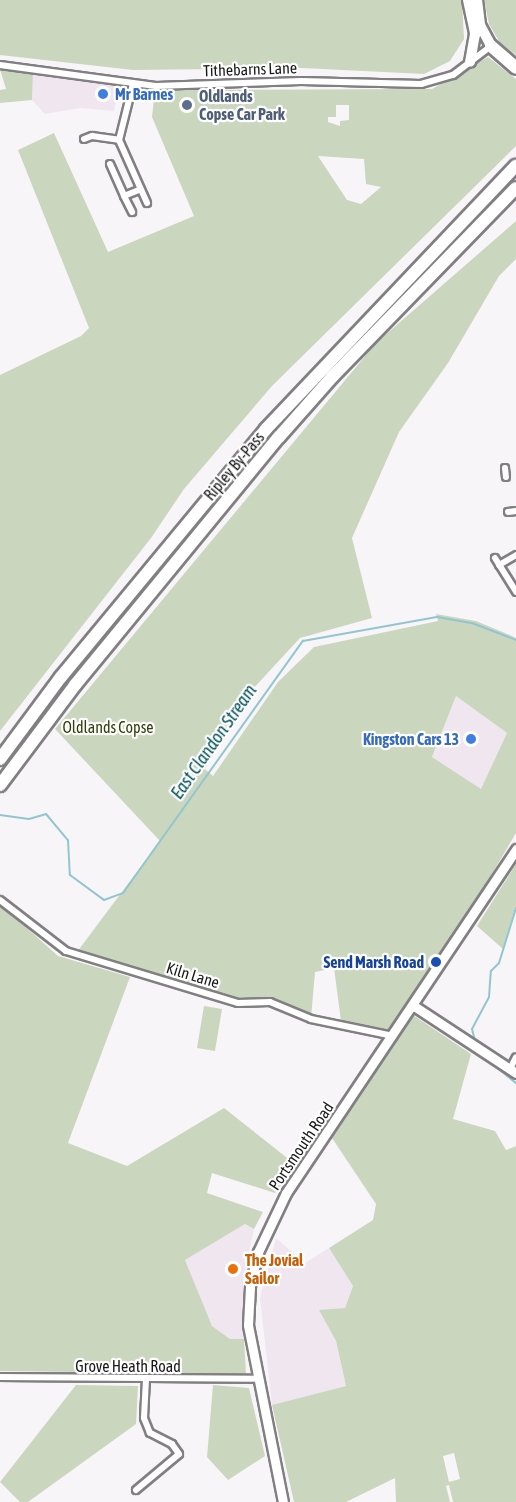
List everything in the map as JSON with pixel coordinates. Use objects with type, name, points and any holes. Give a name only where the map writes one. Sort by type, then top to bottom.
[{"type":"highway","points":[[491,46],[516,68]]},
{"type":"highway","name":"Ripley By-Pass","points":[[0,759],[61,677],[266,429],[516,166]]},
{"type":"highway","name":"Ripley By-Pass","points":[[0,785],[75,685],[279,437],[516,188]]},
{"type":"main road","points":[[468,0],[475,34],[470,62]]},
{"type":"main road","points":[[477,0],[480,25],[491,46]]},
{"type":"main road","name":"Portsmouth Road","points":[[283,1502],[256,1379],[247,1312],[253,1270],[263,1238],[286,1192],[414,1006],[516,849]]},
{"type":"main road","points":[[414,1006],[513,1071]]},
{"type":"street","name":"Tithebarns Lane","points":[[0,65],[133,84],[421,84],[453,75],[491,46]]},
{"type":"street","points":[[133,84],[119,140],[147,203]]},
{"type":"street","points":[[84,139],[92,136],[119,140]]},
{"type":"street","points":[[110,164],[132,212]]},
{"type":"street","points":[[124,195],[141,189]]},
{"type":"street","points":[[505,468],[506,477]]},
{"type":"street","points":[[508,512],[516,511]]},
{"type":"street","points":[[499,565],[516,555]]},
{"type":"street","points":[[495,558],[516,592]]},
{"type":"street","name":"Kiln Lane","points":[[0,900],[43,937],[66,951],[238,1003],[270,1002],[311,1019],[393,1036]]},
{"type":"street","points":[[513,1071],[516,1057]]},
{"type":"street","name":"Grove Heath Road","points":[[0,1377],[256,1379]]},
{"type":"street","points":[[136,1490],[179,1454],[172,1443],[150,1433],[144,1418],[146,1378]]},
{"type":"shaded area","points":[[33,72],[119,85],[114,111],[81,108],[45,114],[32,100]]},
{"type":"shaded area","points":[[456,696],[507,733],[481,790],[432,757]]},
{"type":"shaded area","points":[[245,1224],[254,1229],[245,1271],[244,1339],[230,1339],[211,1325],[185,1260]]},
{"type":"shaded area","points":[[276,1238],[305,1263],[329,1248],[353,1286],[345,1308],[320,1311],[336,1341],[346,1386],[272,1405],[260,1298]]},
{"type":"green space","points":[[0,0],[462,0],[464,39],[450,61],[424,74],[302,68],[133,70],[0,55]]},
{"type":"green space","points":[[484,0],[516,0],[516,55],[500,43],[489,24]]},
{"type":"green space","points":[[488,57],[516,79],[516,146],[272,386],[184,489],[151,538],[0,731],[0,375],[81,336],[89,328],[18,150],[54,133],[108,252],[194,216],[152,117],[155,90],[432,89]],"holes":[[[336,105],[349,105],[349,120],[340,121],[340,126],[328,122],[328,117],[336,117]],[[318,156],[364,159],[366,184],[381,187],[361,204],[347,200]]]},
{"type":"green space","points":[[0,69],[33,72],[32,100],[0,103],[0,90],[6,89]]},
{"type":"green space","name":"Oldlands Copse","points":[[516,221],[516,259],[499,276],[448,363],[399,432],[352,538],[372,618],[300,638],[251,691],[205,769],[213,776],[278,682],[314,647],[438,621],[436,614],[476,621],[516,638],[516,833],[391,1032],[341,1021],[334,968],[315,972],[311,1018],[281,1005],[238,1002],[77,952],[160,841],[55,729],[376,343]],"holes":[[[456,696],[507,733],[481,789],[432,757]]]},
{"type":"green space","points":[[516,864],[516,905],[503,949],[477,926]]},
{"type":"green space","points":[[0,904],[58,956],[130,977],[68,1143],[127,1166],[224,1108],[296,1165],[275,1193],[212,1173],[207,1193],[263,1212],[254,1229],[245,1224],[185,1260],[212,1326],[230,1339],[244,1339],[246,1374],[0,1371]]},
{"type":"green space","points":[[204,1006],[222,1009],[215,1051],[197,1048]]},
{"type":"green space","points":[[413,1015],[471,1054],[453,1119],[495,1131],[506,1150],[516,1146],[516,1502],[453,1502],[449,1485],[446,1486],[450,1502],[396,1502],[395,1478],[346,1502],[294,1502],[272,1405],[346,1386],[336,1341],[319,1310],[345,1308],[353,1286],[329,1248],[373,1220],[376,1204],[332,1138]],"holes":[[[454,1453],[460,1479],[449,1482],[443,1456]]]},
{"type":"green space","points":[[76,1385],[138,1386],[136,1424],[28,1502],[20,1502],[0,1482]]},
{"type":"green space","points":[[213,1385],[249,1388],[265,1456],[228,1480],[207,1457]]},
{"type":"waterway","name":"East Clandon Stream","points":[[0,815],[29,819],[46,814],[68,840],[70,875],[104,900],[123,893],[303,641],[437,617],[472,623],[516,640]]},
{"type":"waterway","name":"East Clandon Stream","points":[[475,1041],[472,1029],[489,997],[491,971],[499,963],[516,908]]},
{"type":"waterway","name":"East Clandon Stream","points":[[480,1054],[516,1083]]},
{"type":"place","name":"Mr Barnes","points":[[103,94]]},
{"type":"place","name":"Oldlands Copse Car Park","points":[[187,105]]},
{"type":"place","name":"Kingston Cars 13","points":[[471,739]]},
{"type":"place","name":"Send Marsh Road","points":[[436,962]]},
{"type":"place","name":"The Jovial Sailor","points":[[233,1269]]}]
